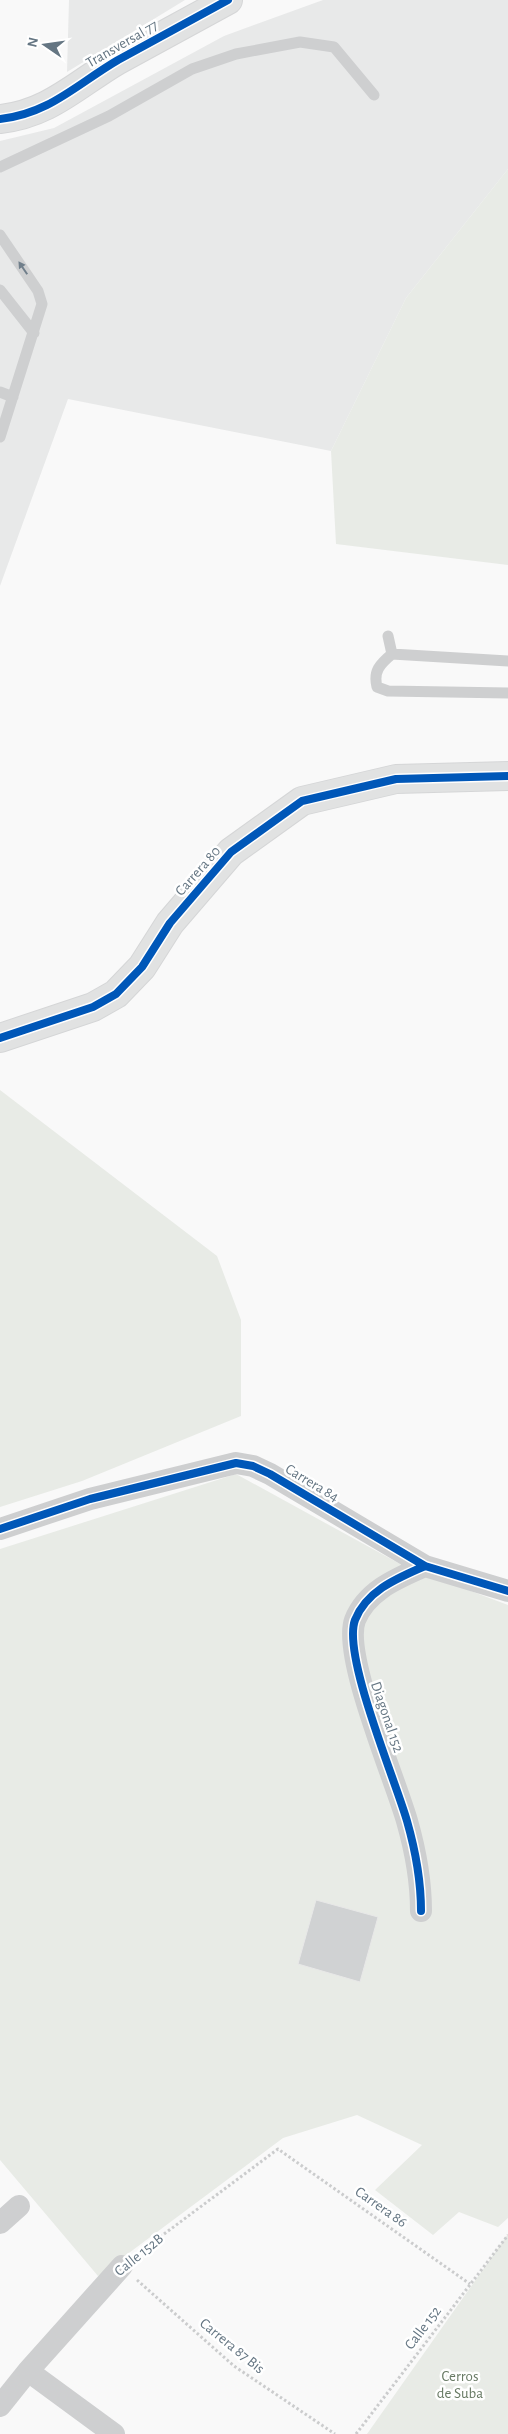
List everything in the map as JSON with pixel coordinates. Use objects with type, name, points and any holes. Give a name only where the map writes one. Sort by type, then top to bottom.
[{"type":"street","name":"Transversal 77","points":[[0,118],[21,116],[51,104],[116,61],[228,0]]},
{"type":"street","name":"Carrera 80","points":[[0,1038],[93,1007],[116,994],[142,968],[170,924],[231,852],[302,801],[396,779],[508,776]]},
{"type":"street","name":"Carrera 84","points":[[0,1529],[90,1499],[236,1463],[253,1466],[425,1566],[508,1591]]},
{"type":"street","name":"Diagonal 152","points":[[421,1911],[421,1894],[407,1822],[355,1666],[353,1638],[354,1621],[366,1602],[386,1584],[425,1566]]},
{"type":"street","points":[[0,2223],[19,2206]]},
{"type":"street","name":"Calle 152B","points":[[0,2406],[28,2371],[122,2266]]},
{"type":"street","points":[[28,2371],[114,2434]]},
{"type":"lane","points":[[0,167],[109,116],[192,69],[236,54],[300,42],[334,48],[374,95]]},
{"type":"lane","points":[[0,235],[38,291],[42,304],[0,436]]},
{"type":"lane","points":[[0,290],[34,333]]},
{"type":"lane","points":[[0,392],[13,396]]},
{"type":"lane","points":[[388,636],[392,654]]},
{"type":"lane","points":[[508,660],[392,654],[379,664],[374,677],[378,687],[388,691],[508,693]]},
{"type":"shaded area","points":[[69,0],[185,0],[67,72]]},
{"type":"shaded area","points":[[323,0],[508,0],[508,169],[406,298],[331,451],[68,399],[0,586],[0,141],[54,128],[224,36]]},
{"type":"green space","points":[[508,169],[508,565],[336,544],[331,451],[406,298]]},
{"type":"green space","points":[[0,1090],[217,1256],[241,1320],[241,1416],[82,1481],[0,1507]]},
{"type":"green space","points":[[236,1474],[402,1565],[508,1605],[508,2218],[498,2227],[459,2212],[433,2235],[375,2190],[422,2145],[357,2115],[283,2138],[98,2276],[0,2160],[0,1549]]},
{"type":"green space","name":"Cerros de Suba","points":[[508,2234],[508,2434],[367,2434]]},
{"type":"building","points":[[316,1900],[378,1917],[360,1982],[298,1964]]},
{"type":"cycle path","points":[[0,119],[33,111],[62,97],[118,60],[228,0]]},
{"type":"cycle path","points":[[0,1038],[93,1007],[116,994],[142,967],[170,923],[231,852],[302,801],[396,779],[508,776]]},
{"type":"cycle path","points":[[0,1529],[90,1499],[236,1463],[253,1466],[270,1474],[425,1566],[508,1591]]},
{"type":"cycle path","points":[[421,1911],[419,1877],[410,1832],[363,1688],[353,1637],[355,1620],[360,1610],[375,1593],[394,1580],[425,1566]]}]
